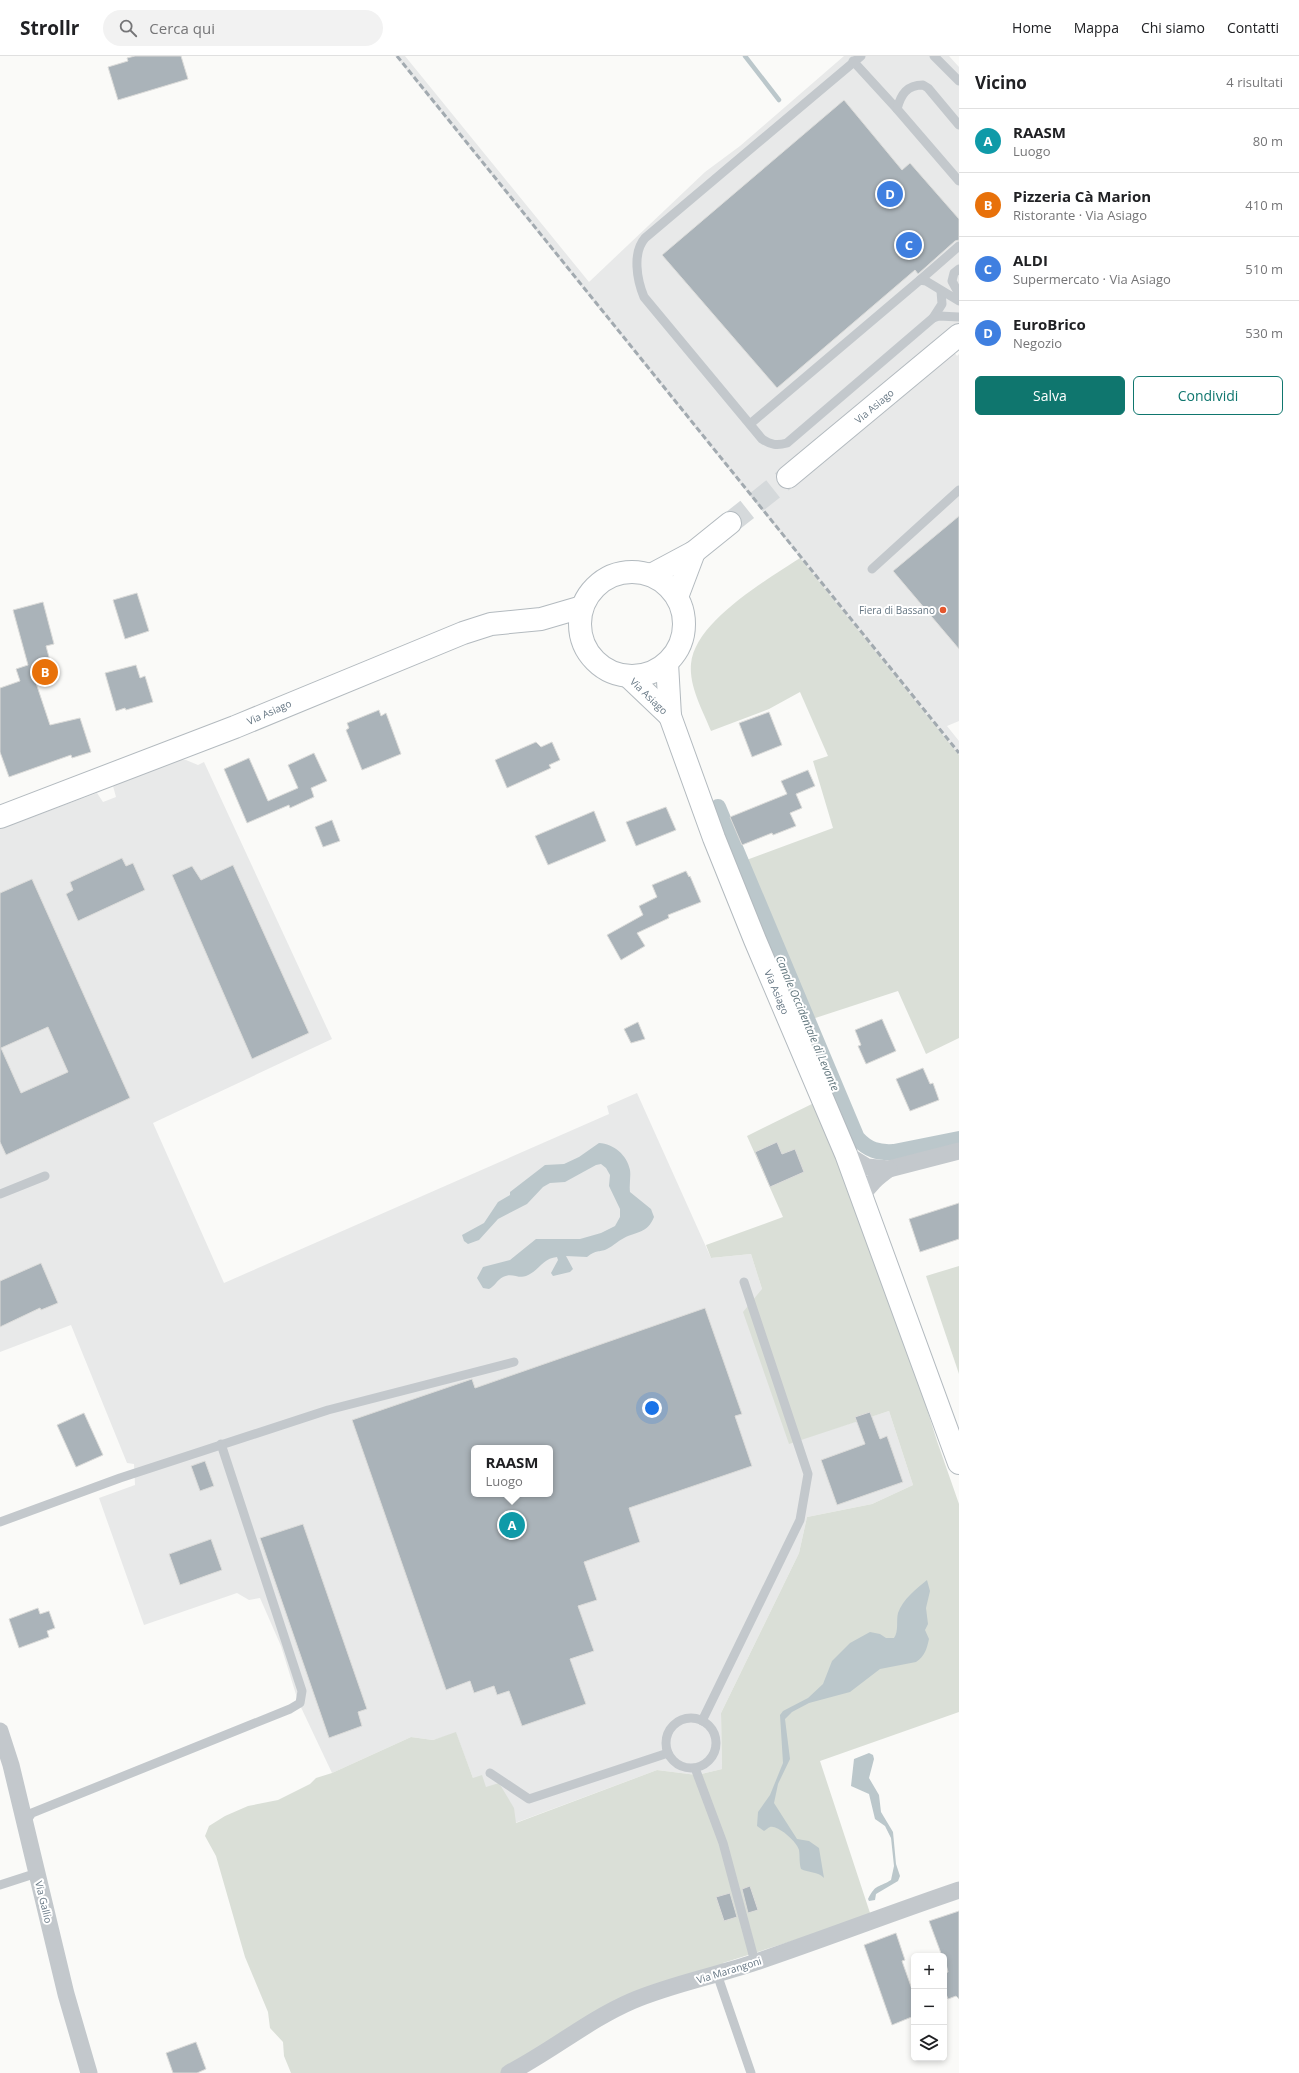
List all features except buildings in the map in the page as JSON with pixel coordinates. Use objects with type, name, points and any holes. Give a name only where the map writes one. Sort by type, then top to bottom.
[{"type":"main road","name":"Via Asiago","points":[[788,477],[959,335]]},
{"type":"main road","points":[[651,575],[694,552],[730,523]]},
{"type":"main road","points":[[677,597],[694,552]]},
{"type":"main road","name":"Via Asiago","points":[[634,571],[651,575],[670,588],[677,597],[683,614],[684,632],[678,648],[667,663],[656,671],[642,676],[628,676],[611,672],[596,663],[586,650],[580,634],[579,620],[582,607],[590,592],[602,580],[618,573],[634,571]]},
{"type":"main road","name":"Via Asiago","points":[[0,817],[235,727],[463,633],[491,624],[541,619],[582,607]]},
{"type":"main road","name":"Via Asiago","points":[[541,619],[580,634]]},
{"type":"main road","name":"Via Asiago","points":[[667,663],[670,716],[714,838],[755,940],[846,1154],[959,1462]]},
{"type":"main road","name":"Via Asiago","points":[[628,676],[670,716]]},
{"type":"street","points":[[862,1197],[876,1178],[889,1169],[959,1151]]},
{"type":"street","points":[[846,1154],[867,1166],[889,1169]]},
{"type":"street","name":"Via Gallio","points":[[0,1731],[11,1765],[66,1994],[89,2073]]},
{"type":"street","name":"Via Marangoni","points":[[510,2073],[537,2059],[596,2019],[626,2004],[672,1986],[755,1962],[959,1890]]},
{"type":"lane","points":[[934,56],[959,81]]},
{"type":"lane","points":[[941,291],[942,304],[933,318],[787,443],[769,444],[762,439],[644,297],[639,285],[637,273],[638,249],[645,238],[857,58],[897,109],[959,181]]},
{"type":"lane","points":[[897,109],[904,92],[911,86],[923,85],[928,88],[959,125]]},
{"type":"lane","points":[[750,424],[959,246]]},
{"type":"lane","points":[[959,269],[954,273],[952,281],[959,294]]},
{"type":"lane","points":[[920,280],[926,281],[959,301]]},
{"type":"lane","points":[[933,318],[939,316],[959,317]]},
{"type":"lane","points":[[872,569],[959,490]]},
{"type":"lane","points":[[0,1194],[45,1176]]},
{"type":"lane","points":[[702,1721],[800,1520],[808,1474],[744,1282]]},
{"type":"lane","points":[[0,1522],[120,1478],[328,1410],[514,1362]]},
{"type":"lane","points":[[25,1824],[32,1813],[290,1709],[300,1703],[302,1691],[221,1444]]},
{"type":"lane","points":[[685,1719],[702,1721],[713,1732],[716,1747],[709,1761],[695,1768],[680,1765],[673,1760],[668,1753],[666,1745],[667,1736],[671,1728],[685,1719]]},
{"type":"lane","points":[[490,1773],[529,1798],[668,1753]]},
{"type":"lane","points":[[695,1768],[723,1843],[755,1962]]},
{"type":"lane","points":[[0,1885],[37,1873]]},
{"type":"lane","points":[[717,1974],[751,2073]]},
{"type":"shaded area","points":[[395,56],[405,56],[589,282],[705,172],[740,146],[844,56],[949,56],[959,67],[959,327],[945,340],[957,356],[959,354],[959,721],[947,726],[959,741],[959,755]]},
{"type":"shaded area","points":[[800,558],[959,755],[959,1038],[926,1054],[898,991],[800,1023],[733,865],[833,828],[813,761],[828,756],[800,692],[769,709],[711,731],[697,699],[691,673],[691,664],[695,648],[705,632],[719,617],[752,590]]},
{"type":"shaded area","points":[[178,759],[186,760],[198,765],[204,762],[332,1039],[153,1123],[224,1283],[609,1114],[607,1106],[637,1093],[711,1258],[751,1254],[762,1289],[789,1443],[889,1411],[913,1485],[872,1504],[807,1517],[799,1553],[721,1713],[722,1769],[697,1775],[657,1770],[515,1823],[486,1787],[473,1778],[456,1733],[433,1740],[411,1737],[332,1773],[298,1701],[281,1646],[260,1598],[249,1600],[237,1593],[144,1625],[99,1498],[135,1485],[134,1464],[127,1463],[71,1325],[0,1352],[0,829],[97,793],[103,802],[116,797],[113,786]]},
{"type":"shaded area","points":[[820,1100],[887,1282],[937,1441],[959,1504],[959,1712],[820,1761],[871,1916],[723,1963],[724,1969],[651,1993],[509,2073],[291,2073],[284,2056],[283,2042],[270,2028],[268,2012],[245,1957],[216,1856],[205,1836],[209,1826],[225,1816],[248,1806],[278,1800],[310,1784],[316,1778],[332,1773],[411,1737],[433,1740],[456,1732],[473,1778],[482,1775],[486,1787],[499,1783],[514,1808],[516,1823],[657,1770],[697,1775],[722,1769],[721,1713],[799,1553],[807,1517],[872,1504],[913,1485],[889,1411],[789,1444],[743,1312],[762,1289],[751,1254],[711,1258],[706,1245],[783,1217],[747,1136]]},
{"type":"shaded area","points":[[599,1143],[615,1148],[626,1160],[630,1170],[630,1192],[651,1209],[654,1217],[648,1226],[641,1231],[624,1238],[607,1249],[595,1252],[587,1257],[566,1256],[573,1269],[570,1272],[553,1276],[551,1273],[558,1260],[557,1257],[544,1262],[526,1276],[506,1276],[501,1278],[489,1289],[483,1288],[477,1278],[483,1267],[510,1260],[536,1239],[580,1239],[601,1233],[615,1226],[620,1217],[620,1209],[609,1186],[610,1175],[606,1168],[601,1164],[596,1165],[565,1182],[550,1183],[543,1187],[527,1204],[498,1219],[479,1240],[468,1244],[464,1241],[462,1235],[484,1223],[498,1202],[510,1195],[510,1192],[545,1165],[564,1164],[579,1157]]},
{"type":"shaded area","points":[[959,1266],[959,1374],[926,1276]]},
{"type":"shaded area","points":[[927,1580],[930,1591],[926,1608],[928,1624],[925,1630],[929,1639],[925,1652],[919,1660],[916,1662],[880,1669],[850,1692],[809,1703],[792,1712],[785,1719],[790,1759],[778,1784],[774,1803],[797,1839],[809,1841],[819,1848],[824,1878],[819,1874],[801,1869],[798,1847],[788,1836],[773,1827],[770,1827],[764,1831],[757,1826],[758,1812],[770,1795],[783,1763],[780,1715],[783,1711],[808,1698],[823,1684],[832,1661],[850,1643],[870,1632],[880,1634],[886,1638],[894,1638],[896,1635],[897,1616],[900,1608],[910,1595]]},
{"type":"shaded area","points":[[869,1753],[873,1755],[874,1759],[869,1778],[879,1795],[881,1812],[893,1832],[896,1864],[900,1876],[898,1881],[876,1894],[875,1900],[869,1901],[868,1899],[873,1890],[891,1880],[894,1866],[891,1838],[885,1826],[875,1819],[869,1794],[851,1786],[854,1759]]},
{"type":"waterway","points":[[745,56],[779,100]]},
{"type":"waterway","name":"Canale Occidentale di Levante","points":[[718,807],[857,1138],[869,1148],[888,1152],[959,1139]]},
{"type":"tunnel","points":[[730,523],[788,477]]},
{"type":"railway","points":[[397,56],[959,753]]},
{"type":"place","name":"EuroBrico","points":[[890,194]]},
{"type":"place","name":"ALDI","points":[[909,245]]},
{"type":"place","name":"Fiera di Bassano","points":[[943,610]]},
{"type":"place","name":"Pizzeria Cà Marion","points":[[45,672]]},
{"type":"place","name":"RAASM","points":[[512,1525]]}]
